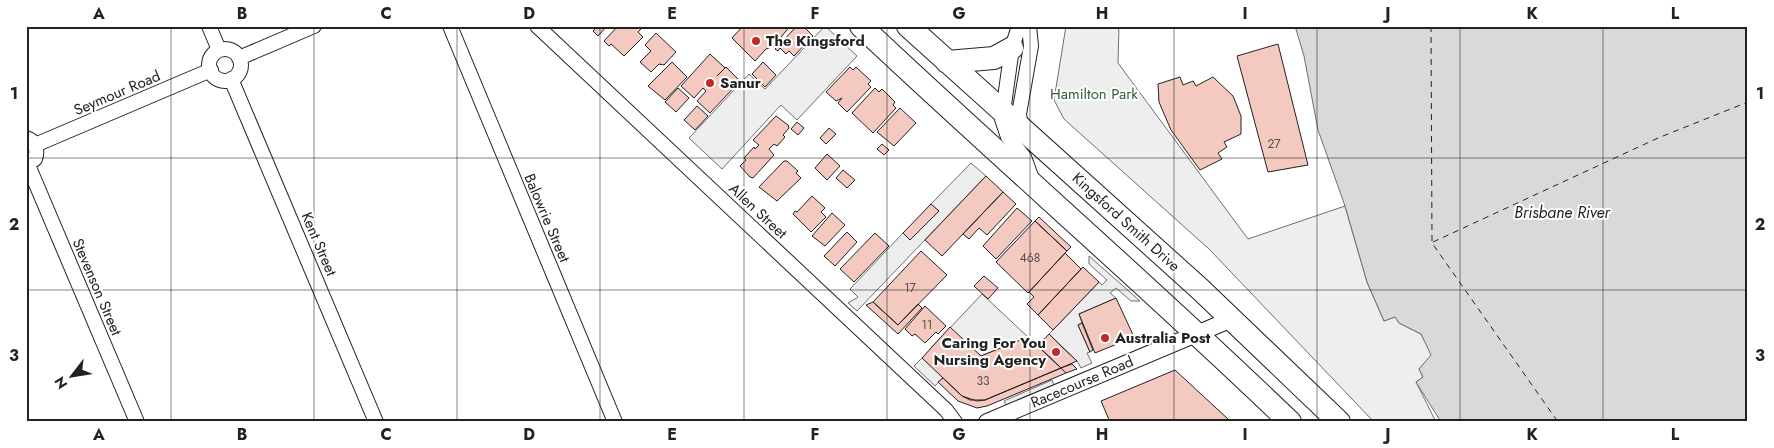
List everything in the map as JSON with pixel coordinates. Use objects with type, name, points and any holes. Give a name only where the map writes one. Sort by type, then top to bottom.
[{"type":"highway","points":[[861,26],[1034,187],[1197,334],[1290,422]]},
{"type":"highway","name":"Kingsford Smith Drive","points":[[908,26],[1232,319],[1339,422]]},
{"type":"highway","points":[[947,62],[994,58],[1012,48]]},
{"type":"street","points":[[209,26],[219,50]]},
{"type":"street","points":[[239,58],[314,26]]},
{"type":"street","name":"Balowrie Street","points":[[450,26],[615,422]]},
{"type":"street","name":"Allen Street","points":[[538,26],[946,410],[955,422]]},
{"type":"street","points":[[1019,26],[1012,48],[1002,112],[1006,134],[1024,157],[1034,187]]},
{"type":"street","points":[[1021,128],[1019,114],[1031,46],[1029,26]]},
{"type":"street","points":[[219,50],[228,50],[239,58],[241,68],[231,80],[221,80],[211,70],[210,61],[219,50]]},
{"type":"street","name":"Seymour Road","points":[[31,142],[211,70]]},
{"type":"street","name":"Kent Street","points":[[231,80],[376,422]]},
{"type":"street","points":[[27,165],[35,159],[31,142]]},
{"type":"street","name":"Stevenson Street","points":[[27,165],[137,422]]},
{"type":"street","name":"Racecourse Road","points":[[987,422],[1232,319]]},
{"type":"green space","points":[[825,26],[857,56],[797,120],[781,105],[722,169],[689,138],[749,74],[765,89]]},
{"type":"green space","name":"Hamilton Park","points":[[1066,26],[1119,26],[1118,63],[1248,239],[1345,206],[1367,282],[1384,321],[1395,317],[1399,323],[1421,334],[1432,355],[1419,369],[1423,377],[1416,382],[1436,422],[1374,422],[1209,249],[1064,119],[1054,100]]},
{"type":"shaded area","points":[[971,163],[986,176],[857,311],[848,303],[858,297],[850,289],[903,233],[910,240],[938,211],[931,204]]},
{"type":"shaded area","points":[[1089,256],[1140,301],[1131,301],[1116,288],[1110,293],[1116,298],[1079,314],[1082,323],[1078,325],[1090,352],[1087,353],[1092,363],[1081,368],[1077,361],[1049,334],[1099,282],[1102,285],[1107,280],[1089,264]]},
{"type":"shaded area","points":[[982,294],[1028,337],[981,356],[971,348],[935,386],[914,366],[922,358],[929,364],[937,356],[930,349]]},
{"type":"shaded area","points":[[1052,380],[1054,385],[1006,405],[1004,401],[1006,400]]},
{"type":"water","name":"Brisbane River","points":[[1295,26],[1748,26],[1748,422],[1441,422],[1416,382],[1423,377],[1419,369],[1431,355],[1421,334],[1399,323],[1395,317],[1384,321],[1367,282],[1345,206],[1318,130],[1304,56]]},
{"type":"building","points":[[592,26],[607,26],[598,36],[593,31],[596,28]]},
{"type":"building","points":[[618,26],[644,26],[638,32],[643,37],[624,56],[611,44],[609,46],[604,41]]},
{"type":"building","name":"The Kingsford","points":[[743,26],[790,26],[774,46],[766,49],[755,61],[732,38]]},
{"type":"building","points":[[797,26],[803,26],[813,36],[794,56],[789,51],[786,54],[780,48],[778,51],[775,49]]},
{"type":"building","points":[[656,33],[676,52],[664,65],[659,64],[651,72],[640,62],[651,51],[645,45]]},
{"type":"building","points":[[1278,44],[1308,165],[1268,172],[1237,56]]},
{"type":"building","name":"Sanur","points":[[710,54],[740,81],[710,113],[697,101],[706,91],[703,88],[694,98],[681,86]]},
{"type":"building","points":[[672,62],[687,77],[665,100],[648,86]]},
{"type":"building","points":[[763,62],[776,75],[765,87],[752,74]]},
{"type":"building","points":[[850,67],[853,70],[856,67],[871,81],[868,84],[871,87],[847,112],[838,103],[842,98],[836,101],[826,92]]},
{"type":"building","points":[[1180,77],[1183,85],[1193,81],[1196,86],[1213,77],[1233,96],[1241,116],[1241,134],[1224,142],[1227,147],[1218,153],[1222,159],[1200,170],[1171,130],[1159,102],[1158,84]]},
{"type":"building","points":[[678,88],[689,98],[676,112],[665,102]]},
{"type":"building","points":[[875,88],[879,92],[882,89],[895,102],[893,105],[896,108],[873,133],[852,113]]},
{"type":"building","points":[[697,106],[708,116],[695,130],[684,120]]},
{"type":"building","points":[[900,108],[916,123],[894,146],[877,132]]},
{"type":"building","points":[[776,116],[788,125],[789,128],[783,135],[785,137],[777,146],[774,144],[769,149],[774,155],[753,178],[750,177],[740,166],[746,160],[744,158],[754,147],[755,149],[759,145],[753,140]]},
{"type":"building","points":[[797,122],[804,128],[798,135],[791,129]]},
{"type":"building","points":[[829,128],[836,134],[826,144],[820,138]]},
{"type":"building","points":[[882,144],[889,150],[884,155],[877,149]]},
{"type":"building","points":[[827,154],[840,166],[827,180],[815,168]]},
{"type":"building","points":[[784,161],[787,161],[798,171],[796,173],[801,178],[777,201],[759,187]]},
{"type":"building","points":[[843,170],[855,180],[847,188],[836,178]]},
{"type":"building","points":[[986,176],[1003,192],[942,256],[925,240]]},
{"type":"building","points":[[1003,192],[1016,204],[987,235],[979,228],[969,239],[963,234]]},
{"type":"building","points":[[812,196],[825,208],[821,212],[826,217],[811,232],[793,214]]},
{"type":"building","points":[[931,204],[939,211],[910,240],[903,233]]},
{"type":"building","points":[[1017,208],[1032,221],[996,259],[983,246]]},
{"type":"building","points":[[832,213],[845,225],[825,246],[812,236]]},
{"type":"building","points":[[1039,217],[1071,247],[1067,251],[1035,221]]},
{"type":"building","points":[[1035,221],[1067,251],[1028,293],[996,262]]},
{"type":"building","points":[[847,232],[857,242],[835,266],[824,256]]},
{"type":"building","points":[[875,233],[889,246],[854,282],[840,269]]},
{"type":"building","points":[[921,251],[947,275],[898,325],[873,302]]},
{"type":"building","points":[[1065,253],[1081,269],[1038,315],[1027,304],[1034,297],[1029,292]]},
{"type":"building","points":[[1083,267],[1099,282],[1053,330],[1038,315]]},
{"type":"building","points":[[984,276],[998,288],[988,299],[974,286]]},
{"type":"building","points":[[1116,298],[1134,337],[1095,353],[1079,314]]},
{"type":"building","points":[[873,302],[898,325],[918,304],[922,308],[898,334],[866,305]]},
{"type":"building","points":[[925,306],[946,326],[938,334],[936,332],[925,343],[915,334],[912,336],[905,329]]},
{"type":"building","points":[[1082,323],[1093,350],[1090,352],[1078,325]]},
{"type":"building","points":[[950,327],[981,356],[1028,337],[1061,368],[985,400],[970,400],[962,396],[922,358]]},
{"type":"building","name":"Caring For You Nursing Agency","points":[[1049,334],[1077,361],[1061,368],[1038,346]]},
{"type":"building","points":[[1072,364],[1077,369],[1066,373],[1061,368]]},
{"type":"building","points":[[1061,368],[1066,373],[987,406],[977,408],[958,401],[938,382],[943,378],[962,396],[977,401],[985,400]]},
{"type":"building","points":[[1175,370],[1228,419],[1225,422],[1110,422],[1101,401]]},
{"type":"ferry route","points":[[1431,26],[1432,243],[1558,422]]},
{"type":"ferry route","points":[[1433,242],[1658,138],[1748,102]]},
{"type":"place","name":"The Kingsford","points":[[756,41]]},
{"type":"place","name":"Sanur","points":[[710,83]]},
{"type":"place","name":"Australia Post","points":[[1105,338]]},
{"type":"place","name":"Caring For You Nursing Agency","points":[[1056,352]]}]
